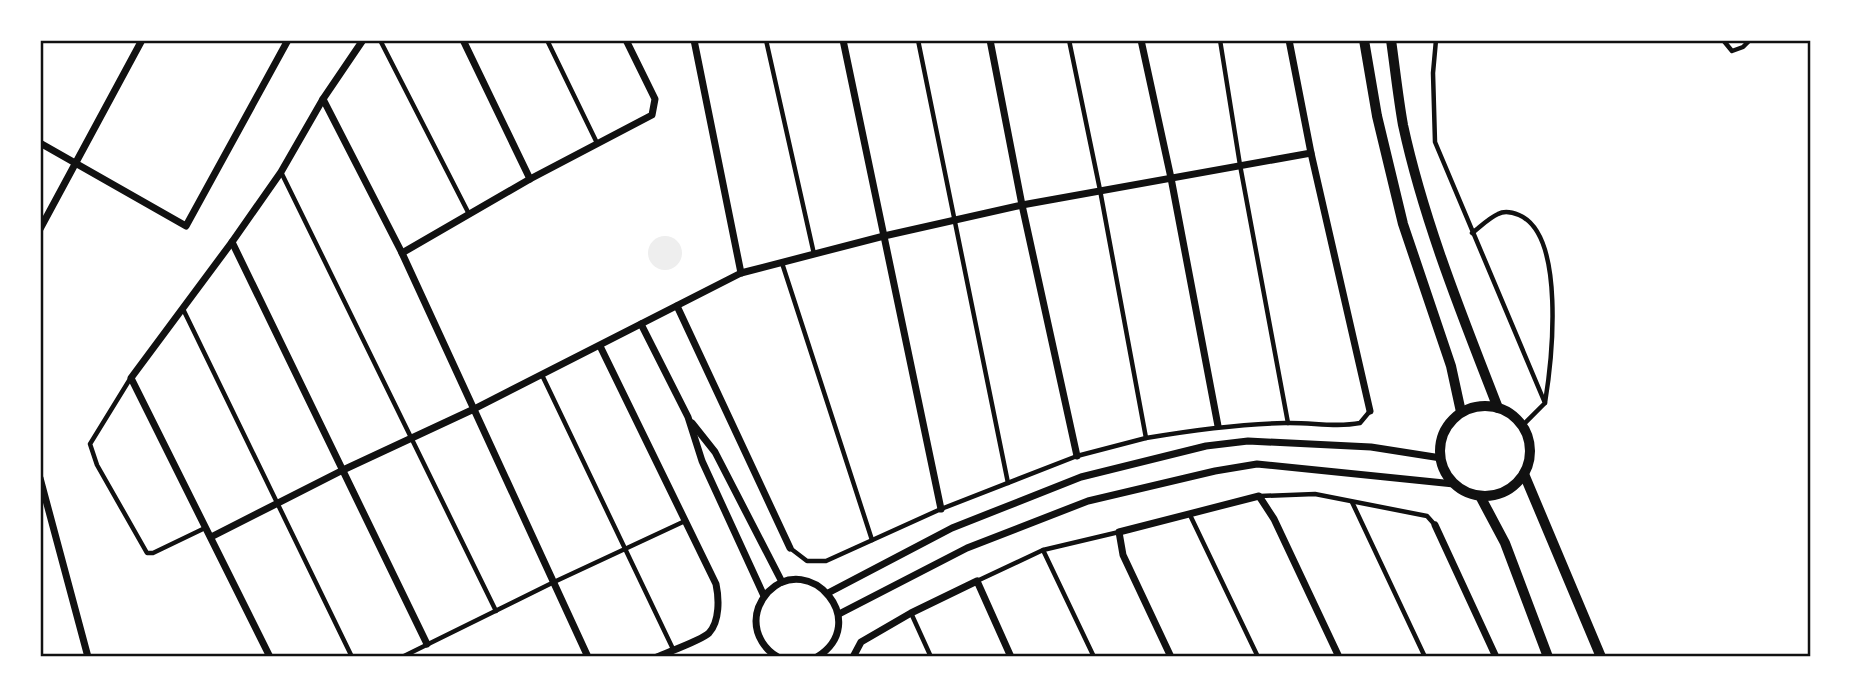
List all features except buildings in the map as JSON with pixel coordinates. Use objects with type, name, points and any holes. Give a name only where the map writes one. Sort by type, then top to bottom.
[{"type":"street","points":[[40,229],[142,40]]},
{"type":"street","points":[[40,143],[186,226],[288,40]]},
{"type":"street","points":[[270,657],[131,378],[281,172],[323,99],[363,40]]},
{"type":"street","points":[[463,40],[530,179]]},
{"type":"street","points":[[402,253],[530,179],[652,115],[655,99],[626,40]]},
{"type":"street","points":[[695,40],[741,272]]},
{"type":"street","points":[[843,40],[942,509]]},
{"type":"street","points":[[990,40],[1022,205],[1077,456]]},
{"type":"street","points":[[1141,40],[1219,426]]},
{"type":"street","points":[[1289,40],[1311,153],[1370,411]]},
{"type":"street","points":[[1364,40],[1377,116],[1402,224],[1451,366],[1461,412]]},
{"type":"street","points":[[1391,40],[1403,123],[1418,181],[1437,246],[1498,408]]},
{"type":"street","points":[[323,99],[402,253],[589,657]]},
{"type":"street","points":[[211,537],[343,470],[542,376],[741,272],[1022,205],[1311,153]]},
{"type":"street","points":[[232,242],[427,644]]},
{"type":"street","points":[[677,306],[790,548]]},
{"type":"street","points":[[641,324],[688,417],[702,461],[764,596]]},
{"type":"street","points":[[600,346],[716,584],[717,617],[709,633],[657,657]]},
{"type":"street","points":[[1485,406],[1498,408],[1507,412],[1522,426],[1530,449],[1524,474],[1505,491],[1480,496],[1466,492],[1454,484],[1446,472],[1440,445],[1444,432],[1461,412],[1485,406]]},
{"type":"street","points":[[688,417],[715,452],[782,582]]},
{"type":"street","points":[[828,593],[952,528],[1081,477],[1206,446],[1248,441],[1371,447],[1441,458]]},
{"type":"street","points":[[839,614],[967,548],[1088,500],[1215,471],[1257,464],[1454,484]]},
{"type":"street","points":[[1524,474],[1601,657]]},
{"type":"street","points":[[40,478],[88,657]]},
{"type":"street","points":[[1171,657],[1123,555],[1119,532],[1259,496],[1273,519],[1339,657]]},
{"type":"street","points":[[1480,496],[1505,543],[1548,657]]},
{"type":"street","points":[[1435,525],[1496,656]]},
{"type":"street","points":[[778,657],[763,644],[757,632],[758,607],[764,596],[782,582],[805,580],[828,593],[839,614],[836,636],[819,656]]},
{"type":"street","points":[[853,657],[861,642],[977,581],[1011,657]]},
{"type":"lane","points":[[380,40],[469,214]]},
{"type":"lane","points":[[547,40],[597,144]]},
{"type":"lane","points":[[766,40],[814,254]]},
{"type":"lane","points":[[918,40],[1008,483]]},
{"type":"lane","points":[[1069,40],[1146,438]]},
{"type":"lane","points":[[1220,40],[1240,165],[1289,423]]},
{"type":"lane","points":[[1436,40],[1433,74],[1435,142],[1545,403]]},
{"type":"lane","points":[[1723,40],[1732,51],[1743,47],[1750,40]]},
{"type":"lane","points":[[281,172],[496,611]]},
{"type":"lane","points":[[1472,233],[1498,213],[1511,211],[1530,220],[1544,244],[1550,279],[1553,350],[1545,403],[1522,426]]},
{"type":"lane","points":[[782,262],[872,540]]},
{"type":"lane","points":[[182,309],[352,657]]},
{"type":"lane","points":[[542,376],[673,649]]},
{"type":"lane","points":[[131,378],[90,444],[97,465],[147,552],[153,553],[206,527]]},
{"type":"lane","points":[[790,548],[807,561],[825,561],[942,509],[1077,456],[1146,438],[1219,426],[1289,423],[1343,426],[1360,423],[1370,411]]},
{"type":"lane","points":[[1259,496],[1315,494],[1427,516],[1435,525]]},
{"type":"lane","points":[[1352,501],[1425,657]]},
{"type":"lane","points":[[1190,514],[1258,657]]},
{"type":"lane","points":[[402,657],[685,521]]},
{"type":"lane","points":[[977,581],[1043,550],[1119,532]]},
{"type":"lane","points":[[1043,550],[1094,657]]},
{"type":"lane","points":[[911,614],[932,657]]},
{"type":"shaded area","points":[[665,236],[677,241],[682,253],[677,265],[665,270],[653,265],[648,253],[653,241]]}]
